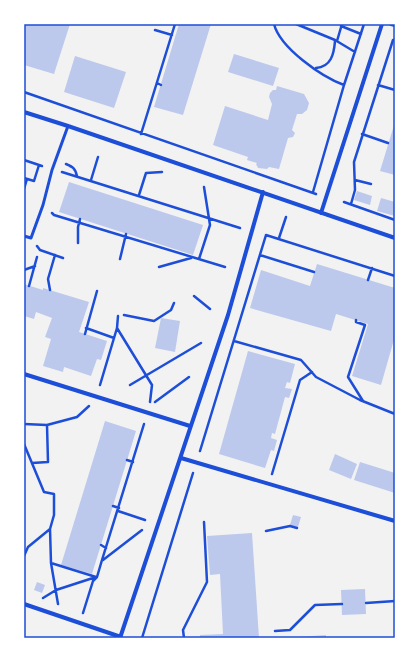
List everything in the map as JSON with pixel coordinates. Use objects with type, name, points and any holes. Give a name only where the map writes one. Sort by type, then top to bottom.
[{"type":"street","points":[[321,213],[382,24]]},
{"type":"street","points":[[391,24],[395,25]]},
{"type":"street","points":[[24,112],[395,238]]},
{"type":"street","points":[[24,604],[120,637],[228,315],[263,192]]},
{"type":"street","points":[[24,374],[190,426]]},
{"type":"street","points":[[180,458],[395,521]]},
{"type":"lane","points":[[24,236],[32,238],[68,126]]},
{"type":"path","points":[[141,134],[175,24]]},
{"type":"path","points":[[274,24],[284,43],[297,56],[336,82],[344,85]]},
{"type":"path","points":[[296,24],[336,41],[355,52]]},
{"type":"path","points":[[24,92],[141,134],[313,192],[344,85],[364,24]]},
{"type":"path","points":[[316,68],[320,68],[330,62],[342,25],[361,34]]},
{"type":"path","points":[[154,30],[172,36]]},
{"type":"path","points":[[351,204],[355,190],[354,162],[393,40],[395,40]]},
{"type":"path","points":[[157,83],[161,85]]},
{"type":"path","points":[[378,85],[395,90]]},
{"type":"path","points":[[362,134],[388,143]]},
{"type":"path","points":[[91,180],[98,156]]},
{"type":"path","points":[[56,160],[76,169],[77,176]]},
{"type":"path","points":[[24,189],[26,178],[34,181],[39,165]]},
{"type":"path","points":[[61,172],[243,228]]},
{"type":"path","points":[[139,195],[146,173],[160,172],[168,174]]},
{"type":"path","points":[[355,180],[371,184]]},
{"type":"path","points":[[197,184],[210,189]]},
{"type":"path","points":[[199,259],[210,225],[204,187]]},
{"type":"path","points":[[344,202],[395,220]]},
{"type":"path","points":[[54,215],[126,235],[192,258],[224,267]]},
{"type":"path","points":[[279,238],[286,217]]},
{"type":"path","points":[[78,243],[80,219]]},
{"type":"path","points":[[120,259],[126,235]]},
{"type":"path","points":[[200,452],[266,236],[279,238],[395,276]]},
{"type":"path","points":[[260,255],[314,272]]},
{"type":"path","points":[[50,290],[48,279],[51,262],[56,256],[63,258]]},
{"type":"path","points":[[29,286],[37,257]]},
{"type":"path","points":[[159,268],[192,258]]},
{"type":"path","points":[[24,270],[35,266]]},
{"type":"path","points":[[368,280],[372,268]]},
{"type":"path","points":[[85,334],[97,291]]},
{"type":"path","points":[[194,296],[210,309]]},
{"type":"path","points":[[124,315],[154,321],[171,310],[174,303]]},
{"type":"path","points":[[99,390],[117,328],[118,316]]},
{"type":"path","points":[[356,320],[356,322],[365,325],[348,377],[363,401]]},
{"type":"path","points":[[86,328],[114,338]]},
{"type":"path","points":[[117,328],[152,385],[150,406],[189,377]]},
{"type":"path","points":[[234,341],[301,360],[316,377],[363,401],[394,414]]},
{"type":"path","points":[[130,385],[201,343]]},
{"type":"path","points":[[272,474],[300,380],[312,372]]},
{"type":"path","points":[[291,394],[295,395]]},
{"type":"path","points":[[24,424],[47,425],[77,417],[92,404]]},
{"type":"path","points":[[83,614],[93,581],[97,577],[119,510],[146,420]]},
{"type":"path","points":[[32,463],[48,462],[47,425]]},
{"type":"path","points":[[24,444],[44,492],[54,494],[54,515],[50,529],[52,563],[58,604]]},
{"type":"path","points":[[276,445],[280,446]]},
{"type":"path","points":[[127,460],[133,462]]},
{"type":"path","points":[[142,638],[193,473]]},
{"type":"path","points":[[113,506],[119,510],[145,520]]},
{"type":"path","points":[[184,638],[183,630],[207,582],[204,522]]},
{"type":"path","points":[[266,531],[290,526],[297,528]]},
{"type":"path","points":[[24,556],[28,547],[50,529]]},
{"type":"path","points":[[102,560],[142,530]]},
{"type":"path","points":[[101,545],[106,548]]},
{"type":"path","points":[[52,563],[97,577]]},
{"type":"path","points":[[42,598],[56,590],[97,577]]},
{"type":"path","points":[[366,602],[395,601]]},
{"type":"path","points":[[275,631],[290,630],[314,605],[342,604]]},
{"type":"path","points":[[142,621],[146,622]]},
{"type":"building","points":[[24,24],[70,24],[54,74],[24,65]]},
{"type":"building","points":[[179,24],[211,24],[183,115],[154,107]]},
{"type":"building","points":[[234,54],[279,68],[273,86],[228,72]]},
{"type":"building","points":[[75,56],[126,72],[114,108],[64,92]]},
{"type":"building","points":[[277,86],[304,94],[309,103],[307,110],[302,114],[297,114],[292,130],[295,133],[293,137],[288,138],[279,169],[269,167],[267,169],[258,168],[257,163],[247,160],[248,157],[213,145],[225,106],[268,120],[272,104],[269,97],[270,93],[273,90],[276,90]]},
{"type":"building","points":[[395,122],[395,175],[380,171]]},
{"type":"building","points":[[69,182],[203,225],[193,255],[59,212]]},
{"type":"building","points":[[357,191],[372,196],[370,205],[354,200]]},
{"type":"building","points":[[381,198],[395,202],[395,216],[377,211]]},
{"type":"building","points":[[317,264],[395,288],[395,336],[381,385],[352,376],[368,324],[336,314],[331,331],[250,308],[261,270],[310,286]]},
{"type":"building","points":[[24,284],[43,290],[43,288],[89,302],[79,332],[107,341],[101,360],[97,359],[91,376],[64,367],[63,372],[43,366],[51,339],[45,337],[52,318],[36,312],[34,319],[24,316]]},
{"type":"building","points":[[161,318],[180,321],[175,352],[155,348]]},
{"type":"building","points":[[248,351],[295,364],[290,383],[287,382],[285,388],[292,389],[289,398],[285,397],[275,434],[272,433],[271,438],[277,440],[274,451],[271,450],[265,468],[219,454]]},
{"type":"building","points":[[105,421],[136,431],[92,574],[61,565]]},
{"type":"building","points":[[335,454],[357,464],[351,479],[329,470]]},
{"type":"building","points":[[360,462],[395,473],[395,493],[354,480]]},
{"type":"building","points":[[293,515],[301,517],[298,527],[290,525]]},
{"type":"building","points":[[252,533],[259,638],[200,638],[200,635],[223,634],[220,574],[210,575],[207,536]]},
{"type":"building","points":[[37,582],[45,585],[42,593],[34,590]]},
{"type":"building","points":[[365,589],[366,614],[342,615],[341,590]]},
{"type":"building","points":[[326,635],[326,638],[297,638],[297,637]]}]
